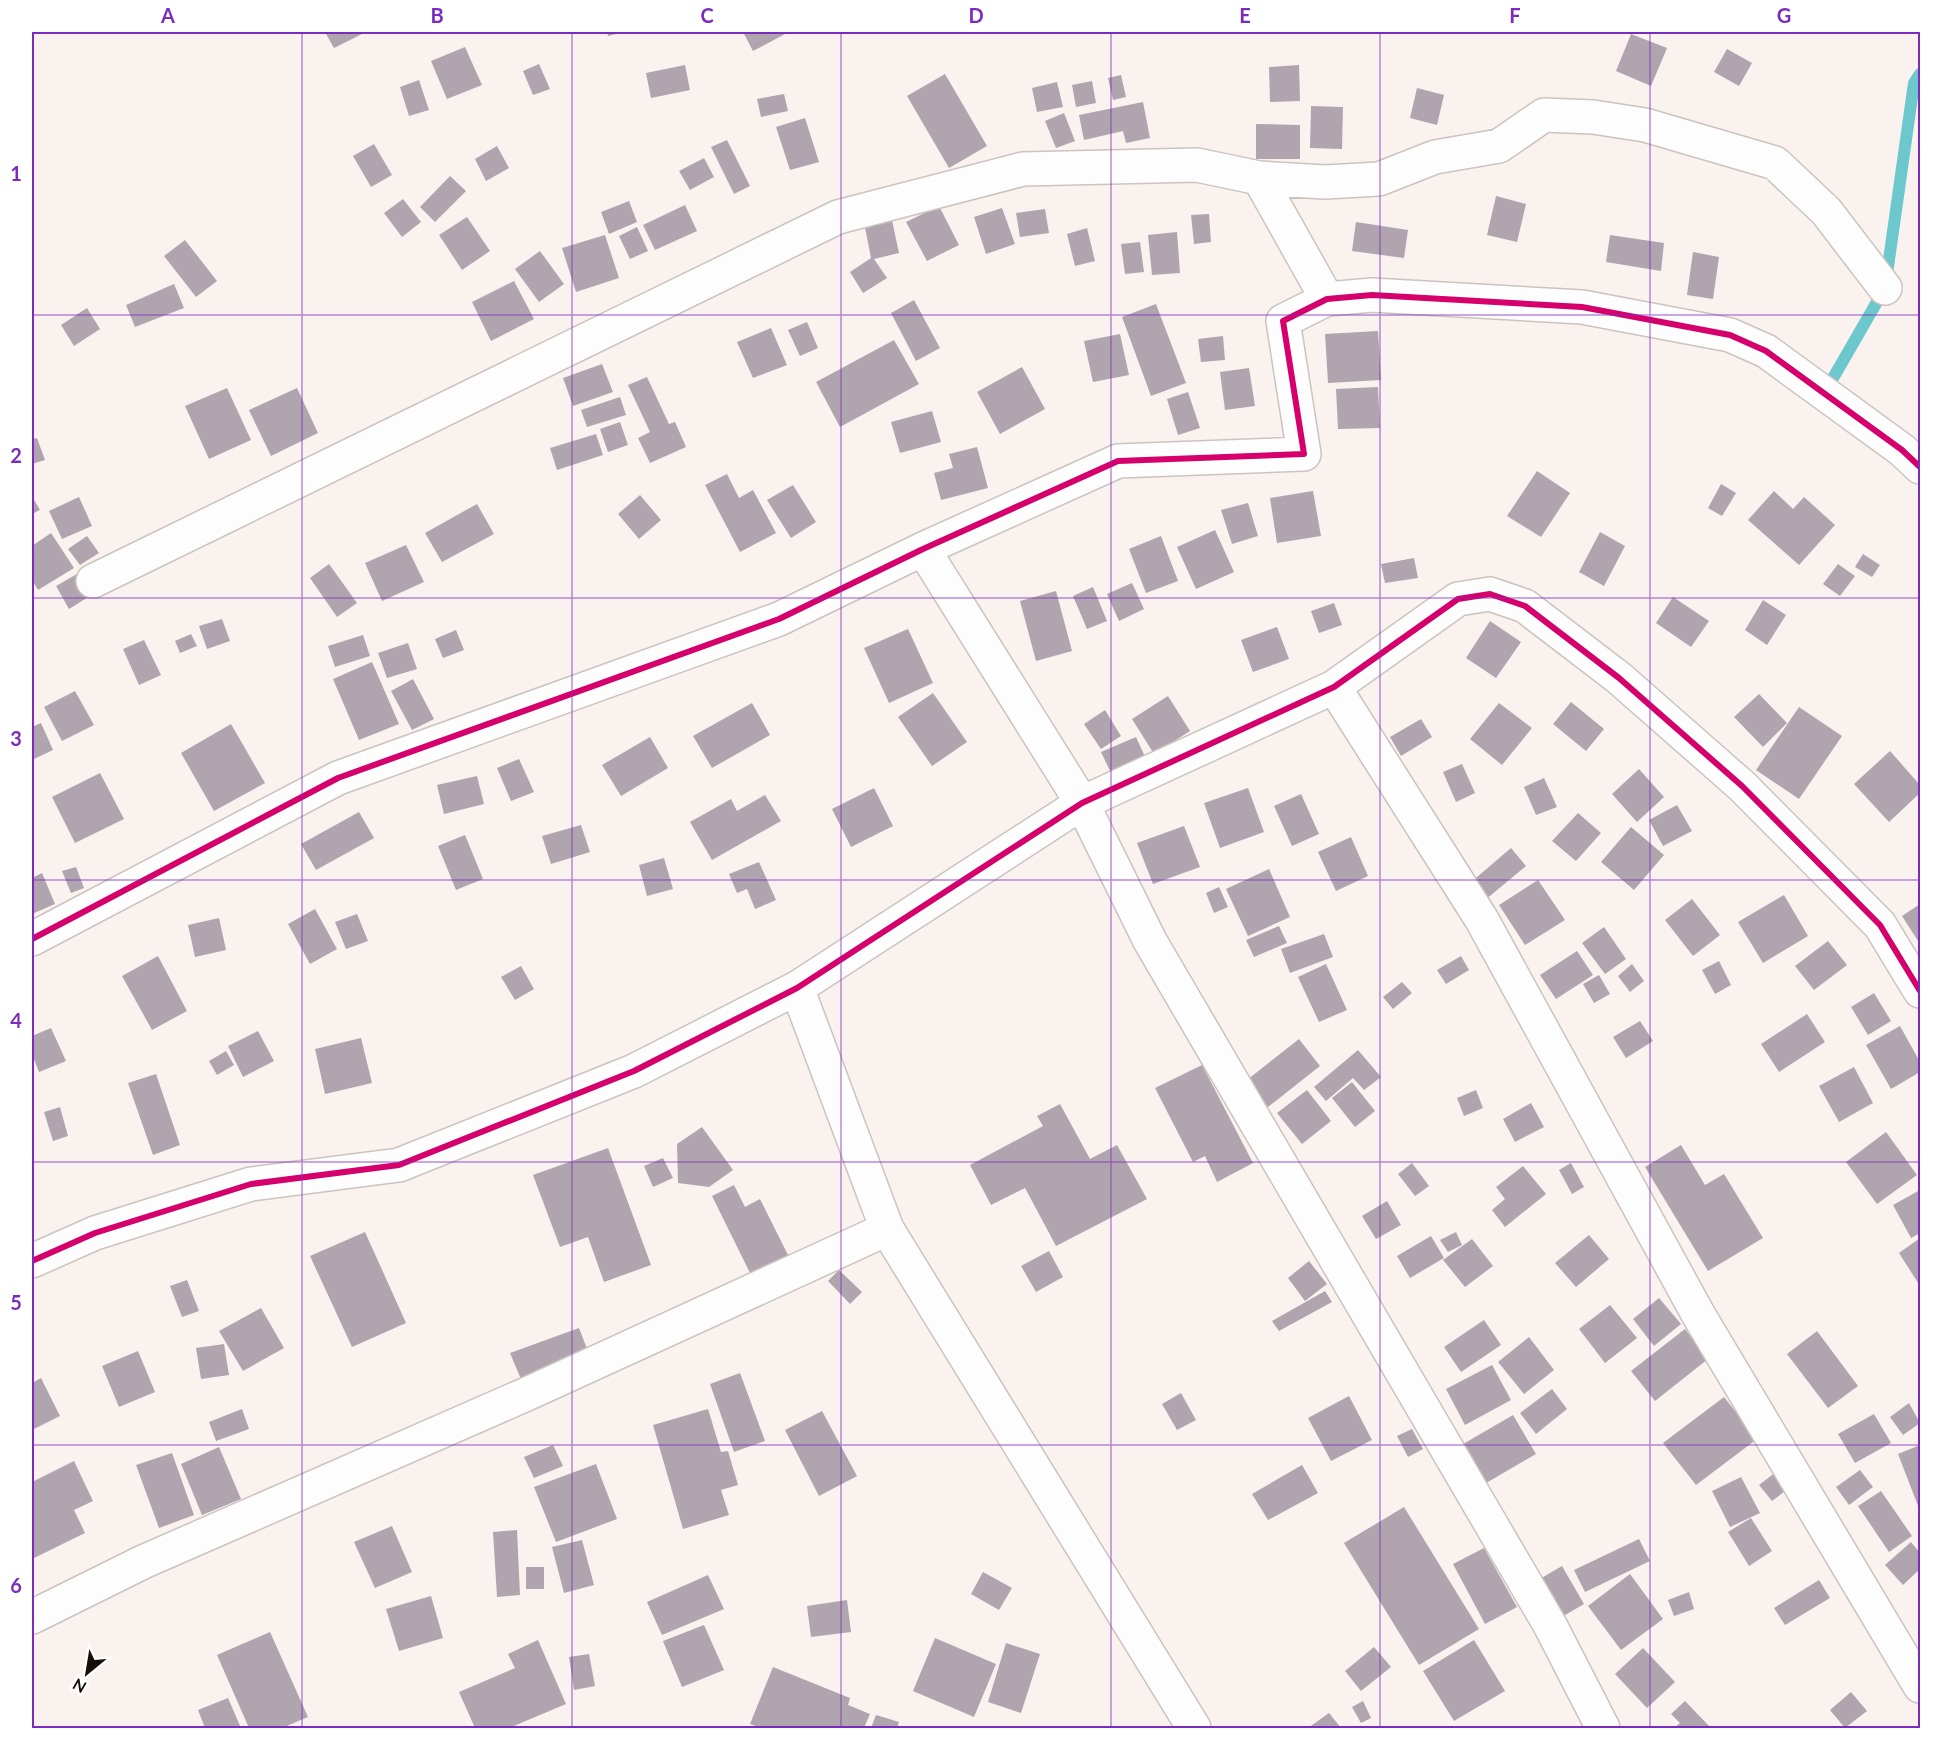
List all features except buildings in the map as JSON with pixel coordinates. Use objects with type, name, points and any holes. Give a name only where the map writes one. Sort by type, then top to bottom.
[{"type":"street","points":[[93,581],[838,217],[1023,169],[1197,165],[1258,178],[1325,182],[1379,179],[1435,157],[1499,147],[1544,115],[1593,117],[1645,125],[1775,164],[1826,211],[1885,288]]},
{"type":"street","points":[[1258,178],[1327,299]]},
{"type":"street","points":[[32,939],[338,778],[779,619],[923,549],[1118,461],[1304,454],[1283,321],[1327,299],[1383,295],[1582,307],[1730,335],[1766,351],[1902,450],[1920,467]]},
{"type":"street","points":[[923,549],[1082,803],[1150,941],[1550,1625],[1603,1728]]},
{"type":"street","points":[[32,1261],[95,1233],[251,1184],[399,1165],[634,1071],[797,988],[1082,803],[1334,687],[1458,599],[1490,594],[1525,606],[1619,678],[1742,786],[1880,925],[1920,991]]},
{"type":"street","points":[[1334,687],[1482,920],[1698,1314],[1920,1686]]},
{"type":"street","points":[[797,988],[887,1229],[1194,1728]]},
{"type":"street","points":[[32,1617],[143,1562],[529,1393],[887,1229]]},
{"type":"waterway","points":[[1825,392],[1885,288],[1914,83],[1920,74]]},
{"type":"cycle path","points":[[32,939],[338,778],[779,619],[923,549],[1118,461],[1304,454],[1283,321],[1327,299],[1372,295],[1582,307],[1730,335],[1766,351],[1902,450],[1920,467]]},
{"type":"cycle path","points":[[32,1261],[95,1233],[251,1184],[399,1165],[634,1071],[797,988],[1082,803],[1334,687],[1458,599],[1490,594],[1525,606],[1619,678],[1742,786],[1880,925],[1920,991]]}]
